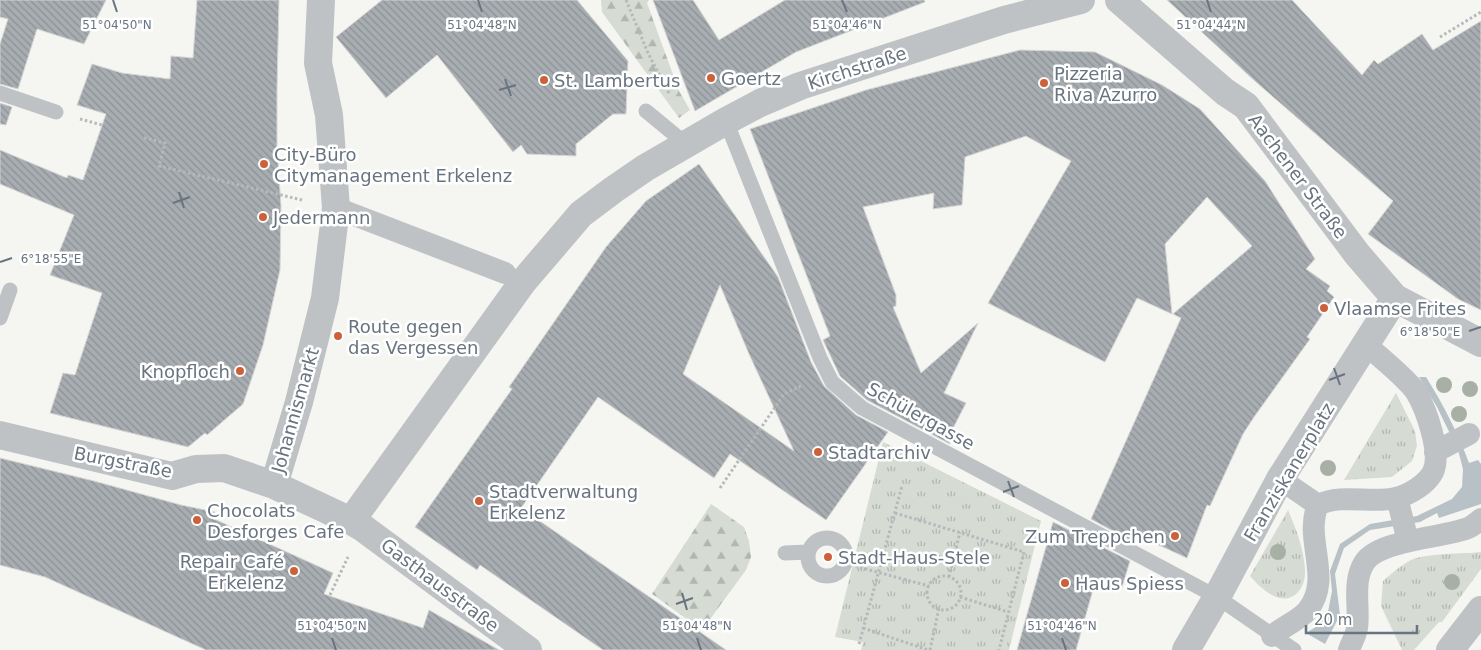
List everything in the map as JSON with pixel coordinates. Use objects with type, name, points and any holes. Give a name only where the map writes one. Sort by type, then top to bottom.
[{"type":"street","name":"Johannismarkt","points":[[321,0],[318,63],[329,115],[340,209],[325,298],[274,486],[357,524]]},
{"type":"street","name":"Kirchstraße","points":[[357,524],[522,283],[581,214],[613,190],[645,168],[760,103],[810,83],[1004,20],[1034,6],[1081,0]]},
{"type":"street","name":"Aachener Straße","points":[[1119,0],[1225,92],[1246,106],[1357,254],[1395,298],[1481,344]]},
{"type":"street","points":[[340,209],[505,273]]},
{"type":"street","name":"Franziskanerplatz","points":[[1217,597],[1280,479],[1395,298]]},
{"type":"street","points":[[1348,650],[1357,629],[1359,576],[1364,562],[1380,550],[1403,521],[1413,491],[1426,481],[1463,438],[1429,420],[1415,391],[1366,345]]},
{"type":"street","name":"Burgstraße","points":[[0,435],[172,476],[196,469],[224,468],[274,486]]},
{"type":"street","points":[[1280,479],[1318,505]]},
{"type":"street","points":[[1272,636],[1307,611],[1317,594],[1319,562],[1313,535],[1313,515],[1318,505],[1328,500],[1342,499],[1403,521],[1448,534],[1470,528],[1481,520]]},
{"type":"street","name":"Gasthausstraße","points":[[357,524],[528,650]]},
{"type":"street","points":[[1186,650],[1217,597]]},
{"type":"street","points":[[1450,650],[1481,610]]},
{"type":"lane","points":[[0,93],[56,112]]},
{"type":"lane","points":[[646,112],[686,144]]},
{"type":"lane","name":"Schülergasse","points":[[726,121],[820,358],[832,382],[862,408],[1217,597],[1294,650]]},
{"type":"lane","points":[[0,318],[10,290]]},
{"type":"lane","points":[[828,537],[843,545],[847,553],[846,562],[843,570],[835,576],[818,575],[808,561],[808,552],[812,544],[828,537]]},
{"type":"lane","points":[[785,553],[808,552]]},
{"type":"path","points":[[626,0],[648,53],[670,94]]},
{"type":"path","points":[[1440,37],[1481,12]]},
{"type":"path","points":[[144,138],[165,143],[159,166],[340,209]]},
{"type":"path","points":[[720,488],[784,394],[828,373]]},
{"type":"path","points":[[859,644],[902,486]]},
{"type":"path","points":[[894,513],[1024,552],[999,650]]},
{"type":"path","points":[[330,595],[357,524]]},
{"type":"path","points":[[949,577],[960,532]]},
{"type":"path","points":[[846,562],[929,586]]},
{"type":"path","points":[[939,577],[949,577],[959,585],[960,597],[948,609],[935,607],[929,600],[929,586],[939,577]]},
{"type":"path","points":[[960,597],[1008,612]]},
{"type":"path","points":[[863,628],[929,650],[939,608]]},
{"type":"green space","points":[[601,0],[649,0],[647,3],[679,91],[690,110],[679,118],[602,12]]},
{"type":"green space","points":[[1396,393],[1415,431],[1417,446],[1412,461],[1392,477],[1344,480]]},
{"type":"green space","points":[[883,442],[1041,521],[1009,650],[861,650],[863,642],[835,637]]},
{"type":"green space","points":[[711,504],[744,527],[749,541],[751,557],[746,570],[702,630],[652,594]]},
{"type":"green space","points":[[1288,510],[1301,547],[1305,577],[1301,589],[1297,593],[1287,598],[1281,598],[1267,592],[1250,576]]},
{"type":"green space","points":[[1481,552],[1481,569],[1442,622],[1439,622],[1414,650],[1402,650],[1381,606],[1383,581],[1411,560],[1435,555]]},
{"type":"shaded area","points":[[1419,377],[1426,377],[1455,430],[1469,463],[1478,460],[1481,464],[1481,504],[1439,518],[1437,513],[1420,522],[1370,530],[1344,548],[1335,574],[1340,615],[1325,644],[1306,633],[1319,625],[1328,612],[1332,591],[1330,571],[1340,544],[1370,524],[1417,516],[1452,499],[1462,487],[1463,469],[1458,450],[1437,407]]},
{"type":"building","points":[[0,0],[106,0],[84,44],[37,29],[18,89],[0,84],[0,44],[8,19],[0,17]]},
{"type":"building","points":[[197,0],[279,0],[277,147],[281,206],[280,270],[263,345],[243,404],[207,435],[205,433],[188,447],[50,413],[63,373],[75,375],[102,293],[50,275],[74,215],[0,184],[0,150],[67,178],[68,175],[83,180],[106,114],[77,105],[92,64],[122,73],[170,79],[171,56],[193,58]]},
{"type":"building","name":"St. Lambertus","points":[[382,0],[577,0],[628,61],[626,114],[613,114],[576,144],[576,156],[527,154],[521,145],[513,152],[437,55],[386,98],[336,37]]},
{"type":"building","points":[[653,0],[693,0],[719,40],[785,0],[924,0],[925,2],[796,52],[695,111]]},
{"type":"building","points":[[1167,0],[1292,0],[1362,75],[1374,60],[1378,64],[1422,34],[1433,50],[1481,21],[1481,310],[1458,299],[1368,234],[1393,201],[1256,82]]},
{"type":"building","points":[[1020,50],[1095,52],[1162,85],[1200,109],[1265,181],[1315,259],[1306,269],[1330,286],[1327,291],[1334,297],[1307,337],[1310,339],[1243,434],[1210,506],[1207,505],[1187,558],[1137,535],[1135,543],[1091,519],[1181,318],[1173,314],[1252,246],[1207,197],[1165,244],[1172,314],[1137,298],[1105,362],[988,303],[1071,161],[1026,136],[965,157],[962,205],[933,209],[934,193],[863,207],[896,295],[896,306],[893,307],[921,373],[978,323],[944,393],[966,403],[948,438],[950,444],[867,400],[840,376],[823,340],[830,336],[750,129],[866,90]]},
{"type":"building","points":[[0,103],[12,107],[6,125],[0,124]]},
{"type":"building","points":[[699,164],[778,277],[811,362],[824,386],[856,415],[888,432],[826,520],[730,454],[714,478],[598,397],[521,508],[726,650],[603,650],[480,565],[477,570],[415,527],[512,389],[509,387],[606,247],[646,201]],"holes":[[[720,285],[749,354],[794,451],[683,374]]]},
{"type":"building","points":[[0,458],[215,512],[212,518],[333,573],[324,594],[423,628],[429,610],[499,650],[206,650],[45,577],[0,565]]},
{"type":"building","name":"Haus Spiess","points":[[1053,522],[1130,561],[1122,587],[1096,579],[1076,650],[1017,650]]},
{"type":"place","name":"Goertz","points":[[711,78]]},
{"type":"place","name":"St. Lambertus","points":[[544,80]]},
{"type":"place","name":"Pizzeria Riva Azurro","points":[[1044,83]]},
{"type":"place","name":"City-Büro Citymanagement Erkelenz","points":[[264,164]]},
{"type":"place","name":"Jedermann","points":[[263,217]]},
{"type":"place","name":"Vlaamse Frites","points":[[1324,308]]},
{"type":"place","name":"Route gegen das Vergessen","points":[[338,336]]},
{"type":"place","name":"Knopfloch","points":[[240,371]]},
{"type":"place","name":"Stadtarchiv","points":[[818,452]]},
{"type":"place","name":"Stadtverwaltung Erkelenz","points":[[479,501]]},
{"type":"place","name":"Chocolats Desforges Cafe","points":[[197,520]]},
{"type":"place","name":"Zum Treppchen","points":[[1175,536]]},
{"type":"place","name":"Stadt-Haus-Stele","points":[[828,557]]},
{"type":"place","name":"Repair Café Erkelenz","points":[[294,571]]},
{"type":"place","name":"Haus Spiess","points":[[1065,583]]}]
